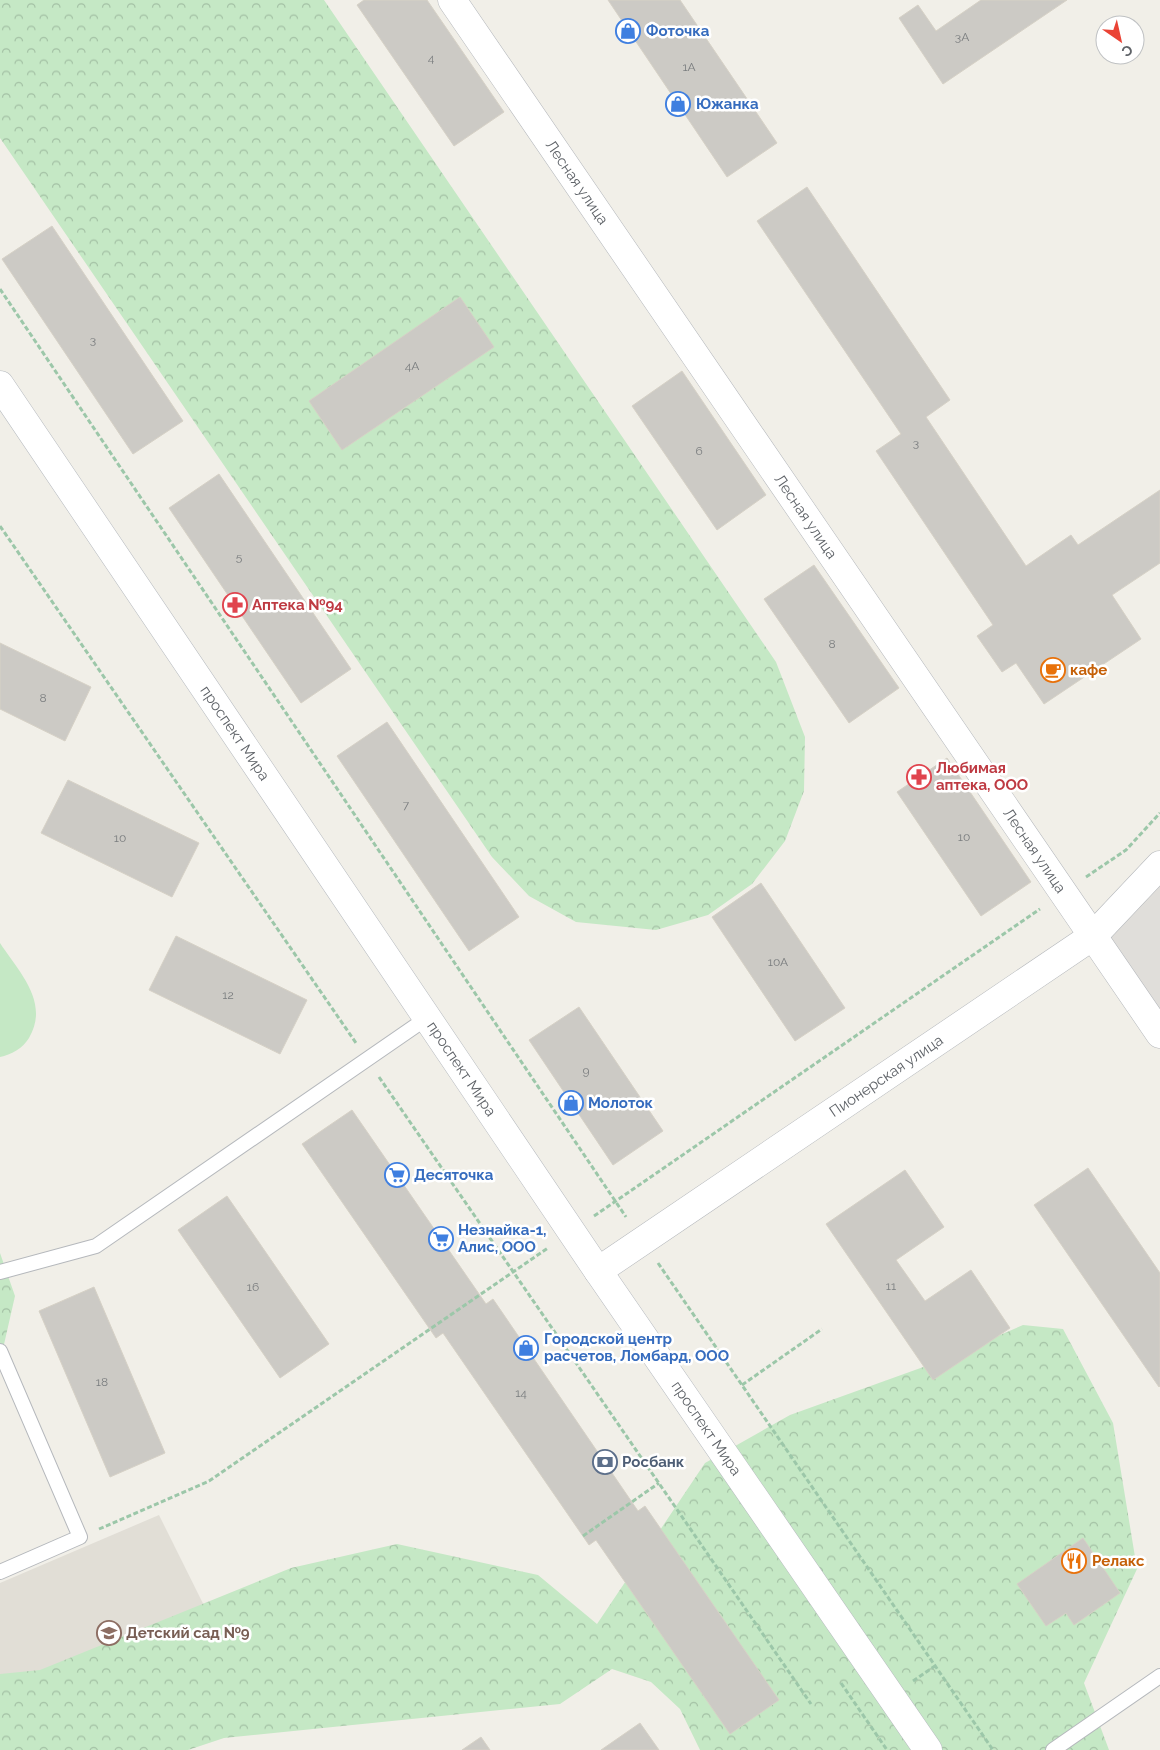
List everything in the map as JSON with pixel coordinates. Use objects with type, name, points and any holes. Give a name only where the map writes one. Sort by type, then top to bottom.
[{"type":"street","name":"Лесная улица","points":[[452,0],[1160,1034]]},
{"type":"street","name":"проспект Мира","points":[[0,386],[598,1271],[928,1750]]},
{"type":"street","name":"Пионерская улица","points":[[598,1271],[1093,936],[1160,865]]},
{"type":"lane","points":[[0,1272],[96,1246],[427,1018]]},
{"type":"lane","points":[[0,1351],[80,1537],[0,1572]]},
{"type":"lane","points":[[1053,1750],[1160,1676]]},
{"type":"path","points":[[0,289],[642,1241],[993,1750]]},
{"type":"path","points":[[0,526],[359,1047]]},
{"type":"path","points":[[80,1537],[209,1481],[1126,850],[1160,813]]},
{"type":"path","points":[[375,1070],[811,1704]]},
{"type":"path","points":[[742,1385],[822,1329]]},
{"type":"path","points":[[583,1536],[659,1484]]},
{"type":"path","points":[[841,1683],[887,1750]]},
{"type":"shaded area","points":[[1160,865],[1160,1034],[1093,936]]},
{"type":"shaded area","name":"Детский сад №9","points":[[159,1515],[242,1682],[0,1750],[0,1583]]},
{"type":"green space","points":[[0,0],[324,0],[776,662],[805,737],[804,791],[785,841],[752,884],[708,915],[656,930],[576,922],[529,896],[492,857],[0,138]]},
{"type":"green space","points":[[0,943],[23,976],[34,1000],[36,1012],[35,1025],[26,1042],[8,1055],[0,1057]]},
{"type":"green space","points":[[0,1253],[15,1296],[0,1362]]},
{"type":"green space","points":[[1023,1325],[1063,1329],[1113,1423],[1137,1569],[1084,1683],[1109,1750],[700,1750],[680,1709],[651,1682],[612,1669],[560,1704],[224,1738],[188,1750],[0,1750],[0,1674],[40,1670],[291,1568],[397,1544],[538,1575],[597,1624],[705,1463],[790,1415],[940,1361]]},
{"type":"building","points":[[364,0],[427,0],[504,112],[454,146],[357,5]]},
{"type":"building","points":[[608,0],[680,0],[777,143],[727,177]]},
{"type":"building","points":[[981,0],[1067,0],[943,84],[899,18],[918,5],[936,31]]},
{"type":"building","points":[[807,187],[950,400],[926,417],[1026,566],[1071,535],[1078,545],[1160,490],[1160,563],[1112,595],[1141,639],[1044,704],[1016,663],[1002,672],[977,636],[993,625],[876,451],[901,434],[757,221]]},
{"type":"building","points":[[52,226],[183,421],[133,454],[2,259]]},
{"type":"building","points":[[460,297],[494,347],[342,450],[309,401]]},
{"type":"building","points":[[682,371],[766,495],[717,530],[632,406]]},
{"type":"building","points":[[219,474],[351,669],[301,703],[169,508]]},
{"type":"building","points":[[814,565],[899,688],[849,723],[764,599]]},
{"type":"building","points":[[0,643],[91,687],[65,741],[0,709]]},
{"type":"building","points":[[387,722],[519,917],[469,951],[337,756]]},
{"type":"building","points":[[947,758],[1031,882],[981,916],[897,792]]},
{"type":"building","points":[[68,780],[199,843],[172,897],[41,833]]},
{"type":"building","points":[[761,883],[845,1008],[795,1041],[712,917]]},
{"type":"building","points":[[176,936],[307,1000],[280,1054],[149,990]]},
{"type":"building","points":[[579,1007],[663,1131],[613,1165],[529,1040]]},
{"type":"building","points":[[352,1110],[486,1304],[493,1299],[638,1511],[645,1506],[779,1700],[730,1734],[596,1540],[589,1545],[443,1333],[436,1338],[302,1144]]},
{"type":"building","points":[[1088,1168],[1160,1273],[1159,1387],[1034,1205]]},
{"type":"building","points":[[905,1170],[944,1227],[896,1260],[925,1301],[971,1270],[1010,1328],[933,1380],[826,1224]]},
{"type":"building","points":[[227,1196],[329,1344],[280,1378],[178,1230]]},
{"type":"building","points":[[94,1287],[165,1453],[110,1477],[39,1311]]},
{"type":"building","name":"Релакс","points":[[1083,1538],[1120,1593],[1074,1625],[1066,1613],[1046,1626],[1017,1584]]},
{"type":"building","points":[[640,1723],[659,1750],[601,1750]]},
{"type":"building","points":[[481,1737],[490,1750],[462,1750]]},
{"type":"place","name":"Фоточка","points":[[628,31]]},
{"type":"place","name":"Южанка","points":[[678,104]]},
{"type":"place","name":"Аптека №94","points":[[235,605]]},
{"type":"place","name":"кафе","points":[[1053,670]]},
{"type":"place","name":"Любимая аптека, ООО","points":[[919,777]]},
{"type":"place","name":"Молоток","points":[[571,1103]]},
{"type":"place","name":"Десяточка","points":[[397,1175]]},
{"type":"place","name":"Незнайка-1, Алис, ООО","points":[[441,1239]]},
{"type":"place","name":"Городской центр расчетов, Ломбард, ООО","points":[[526,1348]]},
{"type":"place","name":"Росбанк","points":[[605,1462]]},
{"type":"place","name":"Релакс","points":[[1074,1561]]},
{"type":"place","name":"Детский сад №9","points":[[109,1633]]}]
